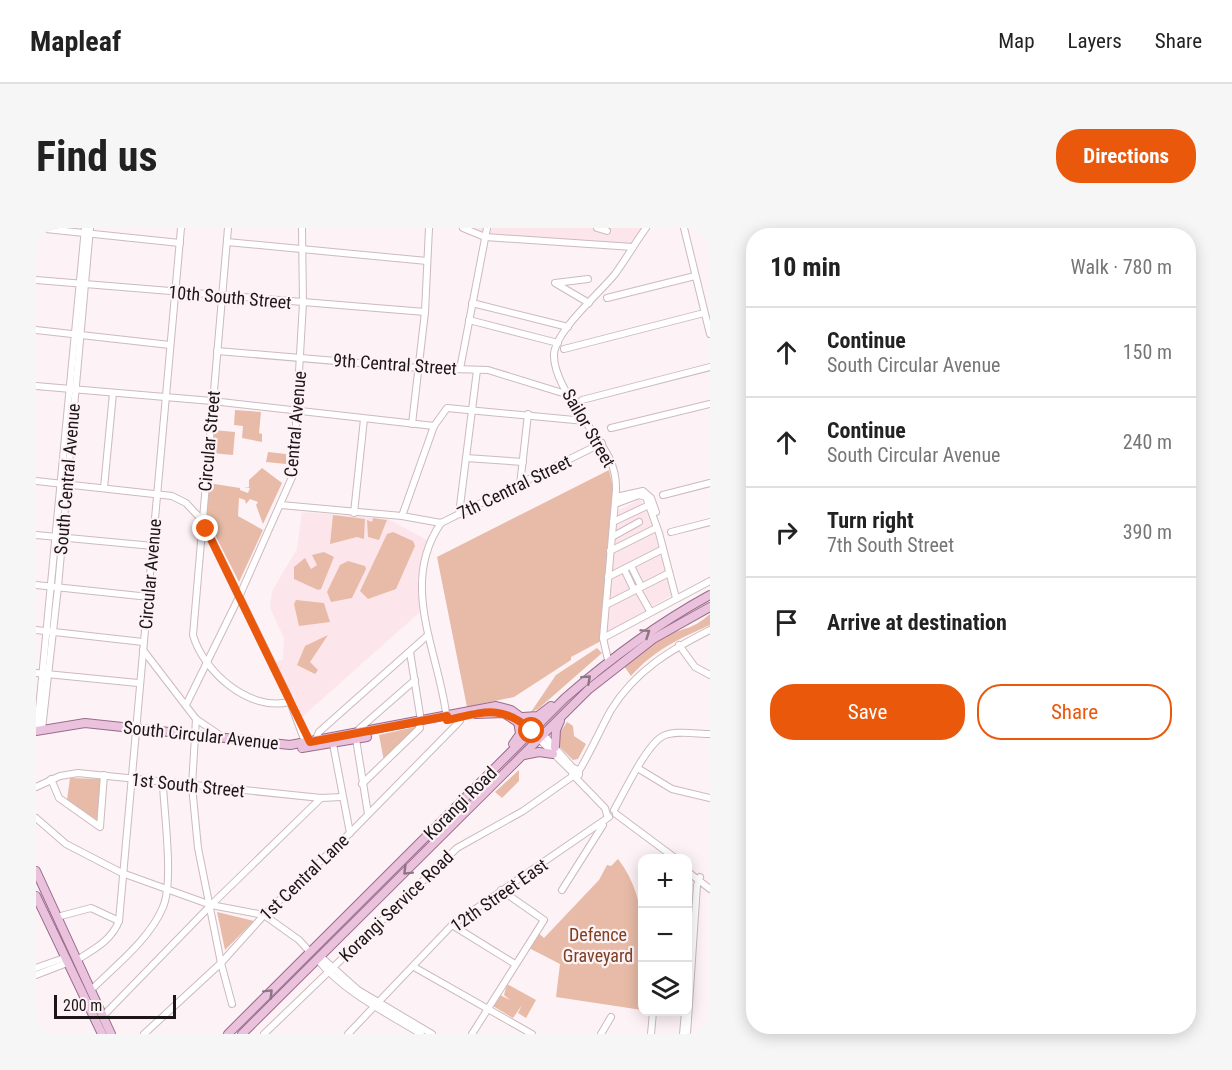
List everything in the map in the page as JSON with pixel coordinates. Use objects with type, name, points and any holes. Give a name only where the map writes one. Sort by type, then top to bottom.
[{"type":"main road","name":"Korangi Road","points":[[228,1034],[565,698],[608,660],[667,619],[710,595]]},
{"type":"main road","name":"Korangi Road","points":[[242,1034],[589,689],[653,639],[710,607]]},
{"type":"main road","points":[[488,775],[492,765],[518,738],[521,719],[538,716],[565,698]]},
{"type":"main road","name":"South Circular Avenue","points":[[195,735],[290,745],[358,736],[501,706],[541,736]]},
{"type":"main road","name":"South Circular Avenue","points":[[447,718],[495,711],[521,719]]},
{"type":"main road","points":[[523,756],[554,751],[556,730],[562,717]]},
{"type":"main road","name":"South Circular Avenue","points":[[38,732],[85,723],[294,748],[333,744],[358,736]]},
{"type":"main road","points":[[36,871],[111,1034]]},
{"type":"main road","points":[[36,896],[102,1034]]},
{"type":"street","points":[[36,228],[87,231],[180,243]]},
{"type":"street","name":"Circular Avenue","points":[[119,921],[138,683],[149,597],[181,228]]},
{"type":"street","name":"Circular Street","points":[[228,228],[193,635],[197,649],[206,664],[240,692],[260,699],[289,702]]},
{"type":"street","name":"Central Avenue","points":[[186,705],[239,597],[293,475],[303,303],[302,228]]},
{"type":"street","points":[[412,424],[425,312],[429,228]]},
{"type":"street","points":[[463,228],[485,237],[633,247]]},
{"type":"street","points":[[460,369],[487,228]]},
{"type":"street","points":[[597,228],[607,231]]},
{"type":"street","points":[[469,320],[558,343],[646,228]]},
{"type":"street","points":[[684,228],[710,334]]},
{"type":"street","name":"South Central Avenue","points":[[38,732],[41,674],[50,632],[87,231]]},
{"type":"street","points":[[227,242],[427,261]]},
{"type":"street","points":[[607,298],[695,276]]},
{"type":"street","points":[[588,279],[555,282],[589,303]]},
{"type":"street","name":"10th South Street","points":[[36,280],[83,282],[223,297],[425,312]]},
{"type":"street","points":[[472,303],[568,327]]},
{"type":"street","points":[[564,349],[706,312]]},
{"type":"street","points":[[36,330],[170,345]]},
{"type":"street","name":"Sailor Street","points":[[558,343],[555,351],[556,366],[585,421],[602,443],[615,472],[615,500],[603,638],[608,660]]},
{"type":"street","name":"9th Central Street","points":[[218,351],[300,356],[419,368],[488,370],[570,395]]},
{"type":"street","points":[[582,400],[710,368]]},
{"type":"street","points":[[459,514],[477,370]]},
{"type":"street","points":[[36,386],[212,401],[434,426]]},
{"type":"street","points":[[104,488],[113,393]]},
{"type":"street","points":[[611,428],[710,404]]},
{"type":"street","points":[[402,516],[434,426],[447,408],[585,421]]},
{"type":"street","points":[[520,485],[528,414]]},
{"type":"street","points":[[354,513],[364,419]]},
{"type":"street","name":"7th Central Street","points":[[281,505],[402,516],[441,523],[602,443]]},
{"type":"street","points":[[466,458],[523,462]]},
{"type":"street","points":[[36,481],[157,493],[172,496],[186,503],[202,520],[310,742],[428,635]]},
{"type":"street","points":[[663,495],[710,483]]},
{"type":"street","points":[[615,500],[639,491],[646,493],[653,503],[676,598]]},
{"type":"street","points":[[615,500],[639,495],[645,497],[658,530]]},
{"type":"street","points":[[613,522],[649,505]]},
{"type":"street","points":[[612,537],[639,522]]},
{"type":"street","points":[[671,532],[710,522]]},
{"type":"street","points":[[441,523],[435,531],[420,579],[428,635],[447,718]]},
{"type":"street","points":[[610,551],[658,530]]},
{"type":"street","points":[[36,535],[153,546]]},
{"type":"street","points":[[608,577],[663,549]]},
{"type":"street","points":[[631,566],[638,588]]},
{"type":"street","points":[[624,569],[638,588],[650,611]]},
{"type":"street","points":[[606,605],[669,573]]},
{"type":"street","points":[[603,638],[710,581]]},
{"type":"street","points":[[36,585],[149,597]]},
{"type":"street","points":[[36,630],[143,642]]},
{"type":"street","name":"Korangi Service Road","points":[[264,1034],[457,848],[543,799],[576,774],[612,708],[628,686],[645,668],[679,645],[710,630]]},
{"type":"street","points":[[679,645],[695,667],[710,675]]},
{"type":"street","points":[[143,650],[196,719],[221,736]]},
{"type":"street","points":[[362,784],[420,729],[410,652]]},
{"type":"street","points":[[41,674],[138,683]]},
{"type":"street","points":[[368,814],[362,784],[359,729],[415,680]]},
{"type":"street","name":"1st Central Lane","points":[[144,1034],[221,963],[264,915],[350,833],[460,721],[459,717]]},
{"type":"street","points":[[196,719],[192,786],[198,848],[221,963],[232,1004]]},
{"type":"street","points":[[562,891],[651,748],[665,735],[710,734]]},
{"type":"street","points":[[541,736],[611,815],[664,854]]},
{"type":"street","points":[[333,744],[350,833]]},
{"type":"street","points":[[639,769],[672,789],[710,798]]},
{"type":"street","name":"1st South Street","points":[[36,787],[51,779],[78,773],[163,784],[321,798],[342,797]]},
{"type":"street","points":[[51,779],[59,798],[100,827],[104,775]]},
{"type":"street","points":[[91,990],[155,922],[163,906],[167,889],[163,784]]},
{"type":"street","points":[[103,1016],[211,905],[321,798]]},
{"type":"street","points":[[611,815],[669,854]]},
{"type":"street","name":"12th Street East","points":[[348,1034],[452,925],[611,815]]},
{"type":"street","points":[[36,818],[66,844],[122,873],[211,905],[264,915],[299,940],[310,952]]},
{"type":"street","points":[[692,874],[710,887]]},
{"type":"street","points":[[692,915],[698,878]]},
{"type":"street","points":[[472,1034],[544,920],[501,890]]},
{"type":"street","points":[[57,917],[91,908],[119,921],[114,932],[106,941],[76,960]]},
{"type":"street","points":[[452,925],[516,964]]},
{"type":"street","points":[[319,958],[330,970],[375,1004],[421,1034]]},
{"type":"street","points":[[36,968],[66,960]]},
{"type":"street","points":[[36,975],[66,960]]},
{"type":"street","points":[[685,1034],[689,962]]},
{"type":"street","points":[[414,967],[532,1034]]},
{"type":"street","points":[[375,1004],[432,1034]]},
{"type":"street","points":[[651,1034],[652,1016]]},
{"type":"street","points":[[685,1016],[685,1034]]},
{"type":"street","points":[[601,1034],[611,1017]]},
{"type":"street","points":[[270,1028],[277,1034]]},
{"type":"shaded area","points":[[464,228],[646,228],[633,247],[485,237]]},
{"type":"shaded area","points":[[640,499],[652,524],[672,595],[606,633],[616,512]]},
{"type":"shaded area","points":[[302,512],[388,519],[429,541],[417,579],[421,611],[302,717],[275,663],[283,659],[284,638],[270,608],[272,591],[297,549]]},
{"type":"green space","points":[[235,410],[261,412],[259,433],[262,434],[262,442],[242,438],[243,426],[234,425]]},
{"type":"green space","points":[[213,430],[235,432],[233,455],[211,453]]},
{"type":"green space","points":[[268,452],[286,454],[286,464],[266,462]]},
{"type":"green space","points":[[262,468],[282,483],[263,524],[256,505],[258,502],[250,499],[246,504],[245,500],[239,498],[238,516],[263,530],[239,582],[205,515],[208,483],[240,488],[248,493],[250,488],[244,487],[249,487],[249,480]]},
{"type":"green space","points":[[609,470],[614,492],[601,641],[571,657],[571,660],[514,697],[467,707],[437,557]]},
{"type":"green space","points":[[333,515],[365,519],[364,539],[357,537],[330,544]]},
{"type":"green space","points":[[373,518],[387,520],[379,540],[368,537],[367,520],[372,522]]},
{"type":"green space","points":[[393,532],[413,541],[415,546],[396,589],[368,599],[360,591],[387,534]]},
{"type":"green space","points":[[324,552],[334,557],[321,589],[318,590],[294,579],[294,567],[305,558],[311,569],[317,565],[312,555]]},
{"type":"green space","points":[[348,561],[365,566],[366,569],[352,598],[331,602],[327,592],[340,565]]},
{"type":"green space","points":[[296,600],[324,603],[330,622],[299,626],[294,604]]},
{"type":"green space","points":[[710,614],[710,625],[667,646],[648,659],[631,676],[624,666],[656,641],[694,625]]},
{"type":"green space","points":[[328,635],[310,662],[318,670],[315,674],[297,665],[305,646]]},
{"type":"green space","points":[[597,648],[602,653],[538,709],[531,712],[556,675]]},
{"type":"green space","points":[[567,722],[573,726],[574,736],[586,744],[578,759],[573,760],[560,747],[559,734]]},
{"type":"green space","points":[[419,726],[384,761],[379,735]]},
{"type":"green space","points":[[519,770],[519,781],[502,798],[495,792]]},
{"type":"green space","points":[[70,778],[102,779],[98,821],[67,800]]},
{"type":"green space","name":"Defence Graveyard","points":[[618,859],[629,876],[638,901],[638,1009],[556,997],[560,964],[527,947],[537,932],[544,938],[599,880],[607,865],[611,866]]},
{"type":"green space","points":[[217,912],[254,921],[225,950]]},
{"type":"green space","points":[[507,984],[536,1000],[526,1018],[518,1013],[522,1005],[513,1018],[493,1006],[500,995],[510,1000],[504,995]]},
{"type":"route","points":[[206,529],[310,742],[447,716],[447,720],[491,711],[508,714],[532,731]]}]
